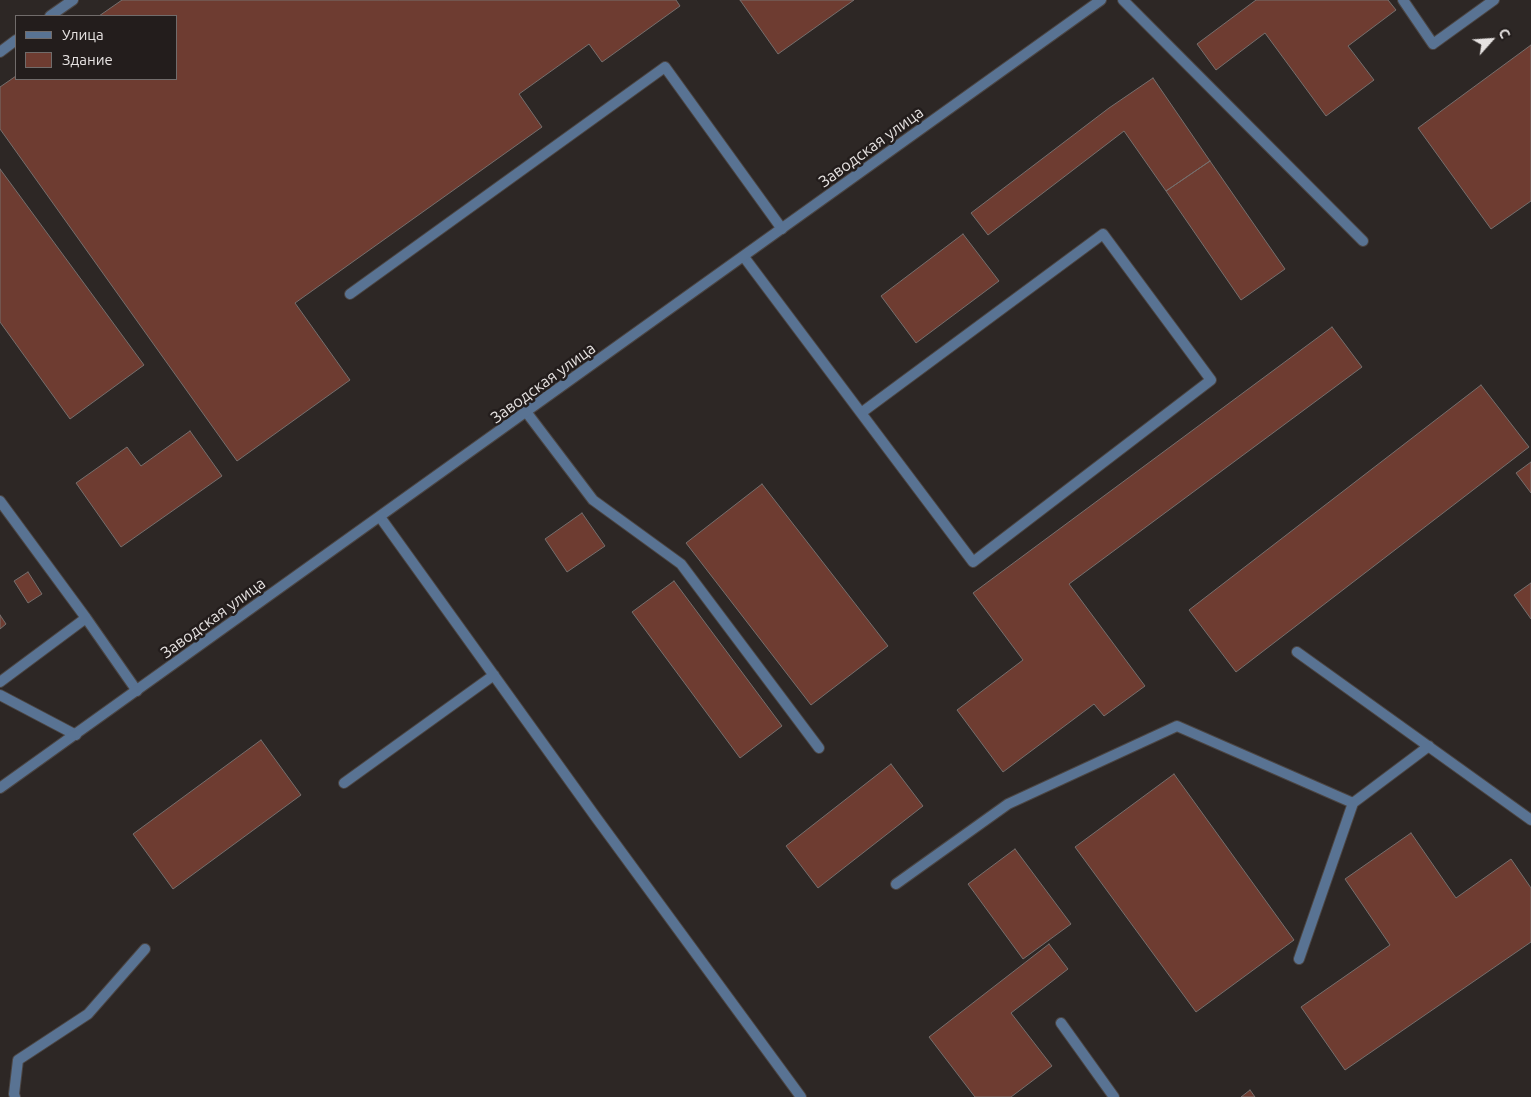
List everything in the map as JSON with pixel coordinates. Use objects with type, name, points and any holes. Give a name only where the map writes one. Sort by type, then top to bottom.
[{"type":"street","points":[[51,15],[73,0]]},
{"type":"street","name":"Заводская улица","points":[[0,788],[1101,0]]},
{"type":"street","points":[[1123,0],[1363,241]]},
{"type":"street","points":[[1403,0],[1433,44],[1494,0]]},
{"type":"street","points":[[0,52],[15,41]]},
{"type":"street","points":[[350,294],[665,67],[782,229]]},
{"type":"street","points":[[744,257],[861,413],[973,562],[1212,380],[1103,234],[861,413]]},
{"type":"street","points":[[527,412],[593,500],[681,564],[819,748]]},
{"type":"street","points":[[0,501],[137,691]]},
{"type":"street","points":[[380,517],[801,1097]]},
{"type":"street","points":[[0,682],[86,618]]},
{"type":"street","points":[[1297,652],[1531,820]]},
{"type":"street","points":[[344,783],[494,675]]},
{"type":"street","points":[[0,695],[76,734]]},
{"type":"street","points":[[896,884],[1008,804],[1177,726],[1353,803]]},
{"type":"street","points":[[1299,959],[1353,803],[1429,746]]},
{"type":"street","points":[[15,1097],[18,1060],[88,1014],[145,949]]},
{"type":"street","points":[[1061,1024],[1114,1097]]},
{"type":"building","points":[[122,0],[676,0],[680,6],[602,62],[589,44],[519,94],[542,127],[295,303],[350,380],[237,461],[0,129],[0,87],[15,77],[15,80],[178,80],[178,15],[100,15]]},
{"type":"building","points":[[740,0],[854,0],[778,54]]},
{"type":"building","points":[[1256,0],[1388,0],[1396,10],[1348,46],[1374,80],[1326,116],[1265,33],[1216,70],[1197,44]]},
{"type":"building","points":[[1531,45],[1531,201],[1491,229],[1418,128]]},
{"type":"building","points":[[1153,78],[1210,161],[1166,191],[1124,131],[988,235],[971,213],[1109,108]]},
{"type":"building","points":[[1210,161],[1285,269],[1241,300],[1166,191]]},
{"type":"building","points":[[0,169],[144,365],[70,419],[0,322]]},
{"type":"building","points":[[963,234],[999,281],[916,343],[881,296]]},
{"type":"building","points":[[1332,327],[1362,367],[1069,584],[1145,686],[1104,716],[1094,704],[1003,772],[957,710],[1023,660],[973,593]]},
{"type":"building","points":[[1481,385],[1529,447],[1236,672],[1189,610]]},
{"type":"building","points":[[190,431],[222,476],[121,547],[76,483],[127,447],[141,466]]},
{"type":"building","points":[[1531,462],[1531,493],[1516,473]]},
{"type":"building","points":[[762,484],[888,646],[811,705],[686,543]]},
{"type":"building","points":[[582,513],[605,546],[567,572],[545,539]]},
{"type":"building","points":[[28,572],[42,594],[28,603],[14,581]]},
{"type":"building","points":[[674,581],[782,726],[740,758],[632,612]]},
{"type":"building","points":[[1531,583],[1531,619],[1514,595]]},
{"type":"building","points":[[0,615],[6,624],[0,629]]},
{"type":"building","points":[[261,740],[301,795],[173,889],[133,834]]},
{"type":"building","points":[[891,764],[923,806],[818,888],[786,846]]},
{"type":"building","points":[[1174,774],[1294,940],[1196,1012],[1075,847]]},
{"type":"building","points":[[1411,833],[1456,898],[1511,859],[1531,888],[1531,942],[1345,1070],[1301,1007],[1390,945],[1345,879]]},
{"type":"building","points":[[1015,849],[1071,924],[1023,959],[968,884]]},
{"type":"building","points":[[1049,944],[1068,969],[1011,1013],[1052,1066],[1011,1097],[975,1097],[929,1037]]},
{"type":"building","points":[[1250,1090],[1255,1097],[1241,1097]]}]
